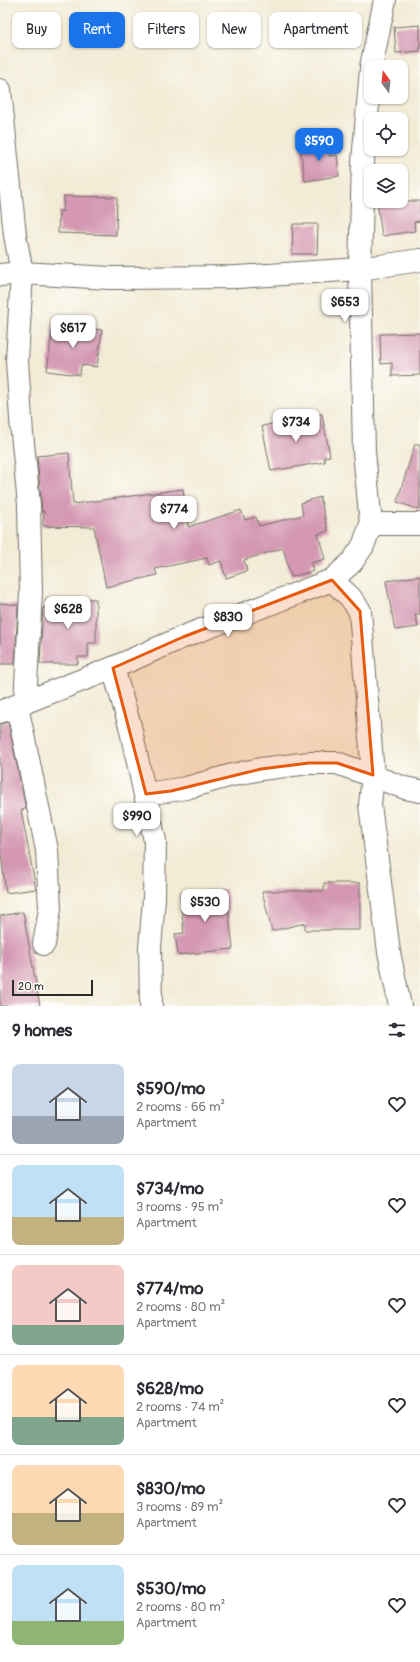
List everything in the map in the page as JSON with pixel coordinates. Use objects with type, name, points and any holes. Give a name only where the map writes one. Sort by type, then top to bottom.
[{"type":"street","points":[[373,60],[385,0]]},
{"type":"street","points":[[0,90],[15,235],[22,273],[17,361],[29,505],[31,594],[14,707],[47,850],[50,909],[44,944]]},
{"type":"street","points":[[14,707],[113,668],[183,637],[332,580],[352,562],[363,546],[371,524],[364,452],[360,269],[362,162],[368,104]]},
{"type":"street","points":[[0,275],[22,273],[110,278],[237,278],[360,269],[420,260]]},
{"type":"street","points":[[371,524],[420,524]]},
{"type":"street","points":[[332,580],[350,597],[360,611],[373,775],[370,805],[389,952],[400,1006]]},
{"type":"street","points":[[113,668],[130,726],[146,794],[155,842],[154,898],[150,948],[151,1006]]},
{"type":"street","points":[[146,794],[186,788],[261,768],[309,763],[337,763],[405,788],[420,791]]},
{"type":"highlighted area","points":[[332,580],[360,611],[373,775],[337,763],[309,763],[261,769],[171,791],[146,794],[113,668],[183,637]]},
{"type":"building","points":[[420,25],[420,51],[396,53],[394,27]]},
{"type":"building","points":[[328,143],[330,156],[337,155],[339,176],[305,181],[300,147]]},
{"type":"building","points":[[64,196],[117,197],[116,235],[58,233],[59,211],[63,211]]},
{"type":"building","points":[[408,201],[420,201],[420,221],[414,222],[415,231],[382,236],[378,208],[408,208]]},
{"type":"building","points":[[293,224],[318,224],[317,254],[292,254]]},
{"type":"building","points":[[53,324],[102,330],[97,367],[81,365],[80,375],[47,371]]},
{"type":"building","points":[[420,333],[420,375],[392,376],[392,363],[381,364],[380,334]]},
{"type":"building","points":[[322,414],[330,456],[324,457],[325,462],[271,471],[262,426]]},
{"type":"building","points":[[415,444],[420,444],[420,510],[397,502]]},
{"type":"building","points":[[69,453],[73,504],[183,489],[188,527],[241,510],[245,520],[256,517],[259,526],[303,515],[301,503],[320,497],[328,531],[318,534],[325,559],[311,563],[313,571],[291,577],[283,548],[244,560],[247,571],[226,578],[221,561],[209,565],[207,558],[155,569],[157,575],[106,587],[94,527],[43,526],[44,511],[42,512],[37,456]]},
{"type":"building","points":[[420,576],[420,614],[415,614],[418,627],[395,630],[386,581]]},
{"type":"building","points":[[46,599],[96,599],[96,643],[88,643],[88,657],[78,657],[78,664],[40,664],[43,608],[46,608]]},
{"type":"building","points":[[0,603],[18,605],[15,664],[0,664]]},
{"type":"building","points":[[8,722],[26,809],[21,810],[36,889],[6,893],[0,846],[0,724]]},
{"type":"building","points":[[324,883],[360,883],[360,930],[305,930],[305,923],[272,931],[262,891],[324,891]]},
{"type":"building","points":[[226,889],[233,949],[178,955],[175,934],[184,933],[180,894]]},
{"type":"building","points":[[23,912],[40,1006],[0,1006],[0,916]]}]
